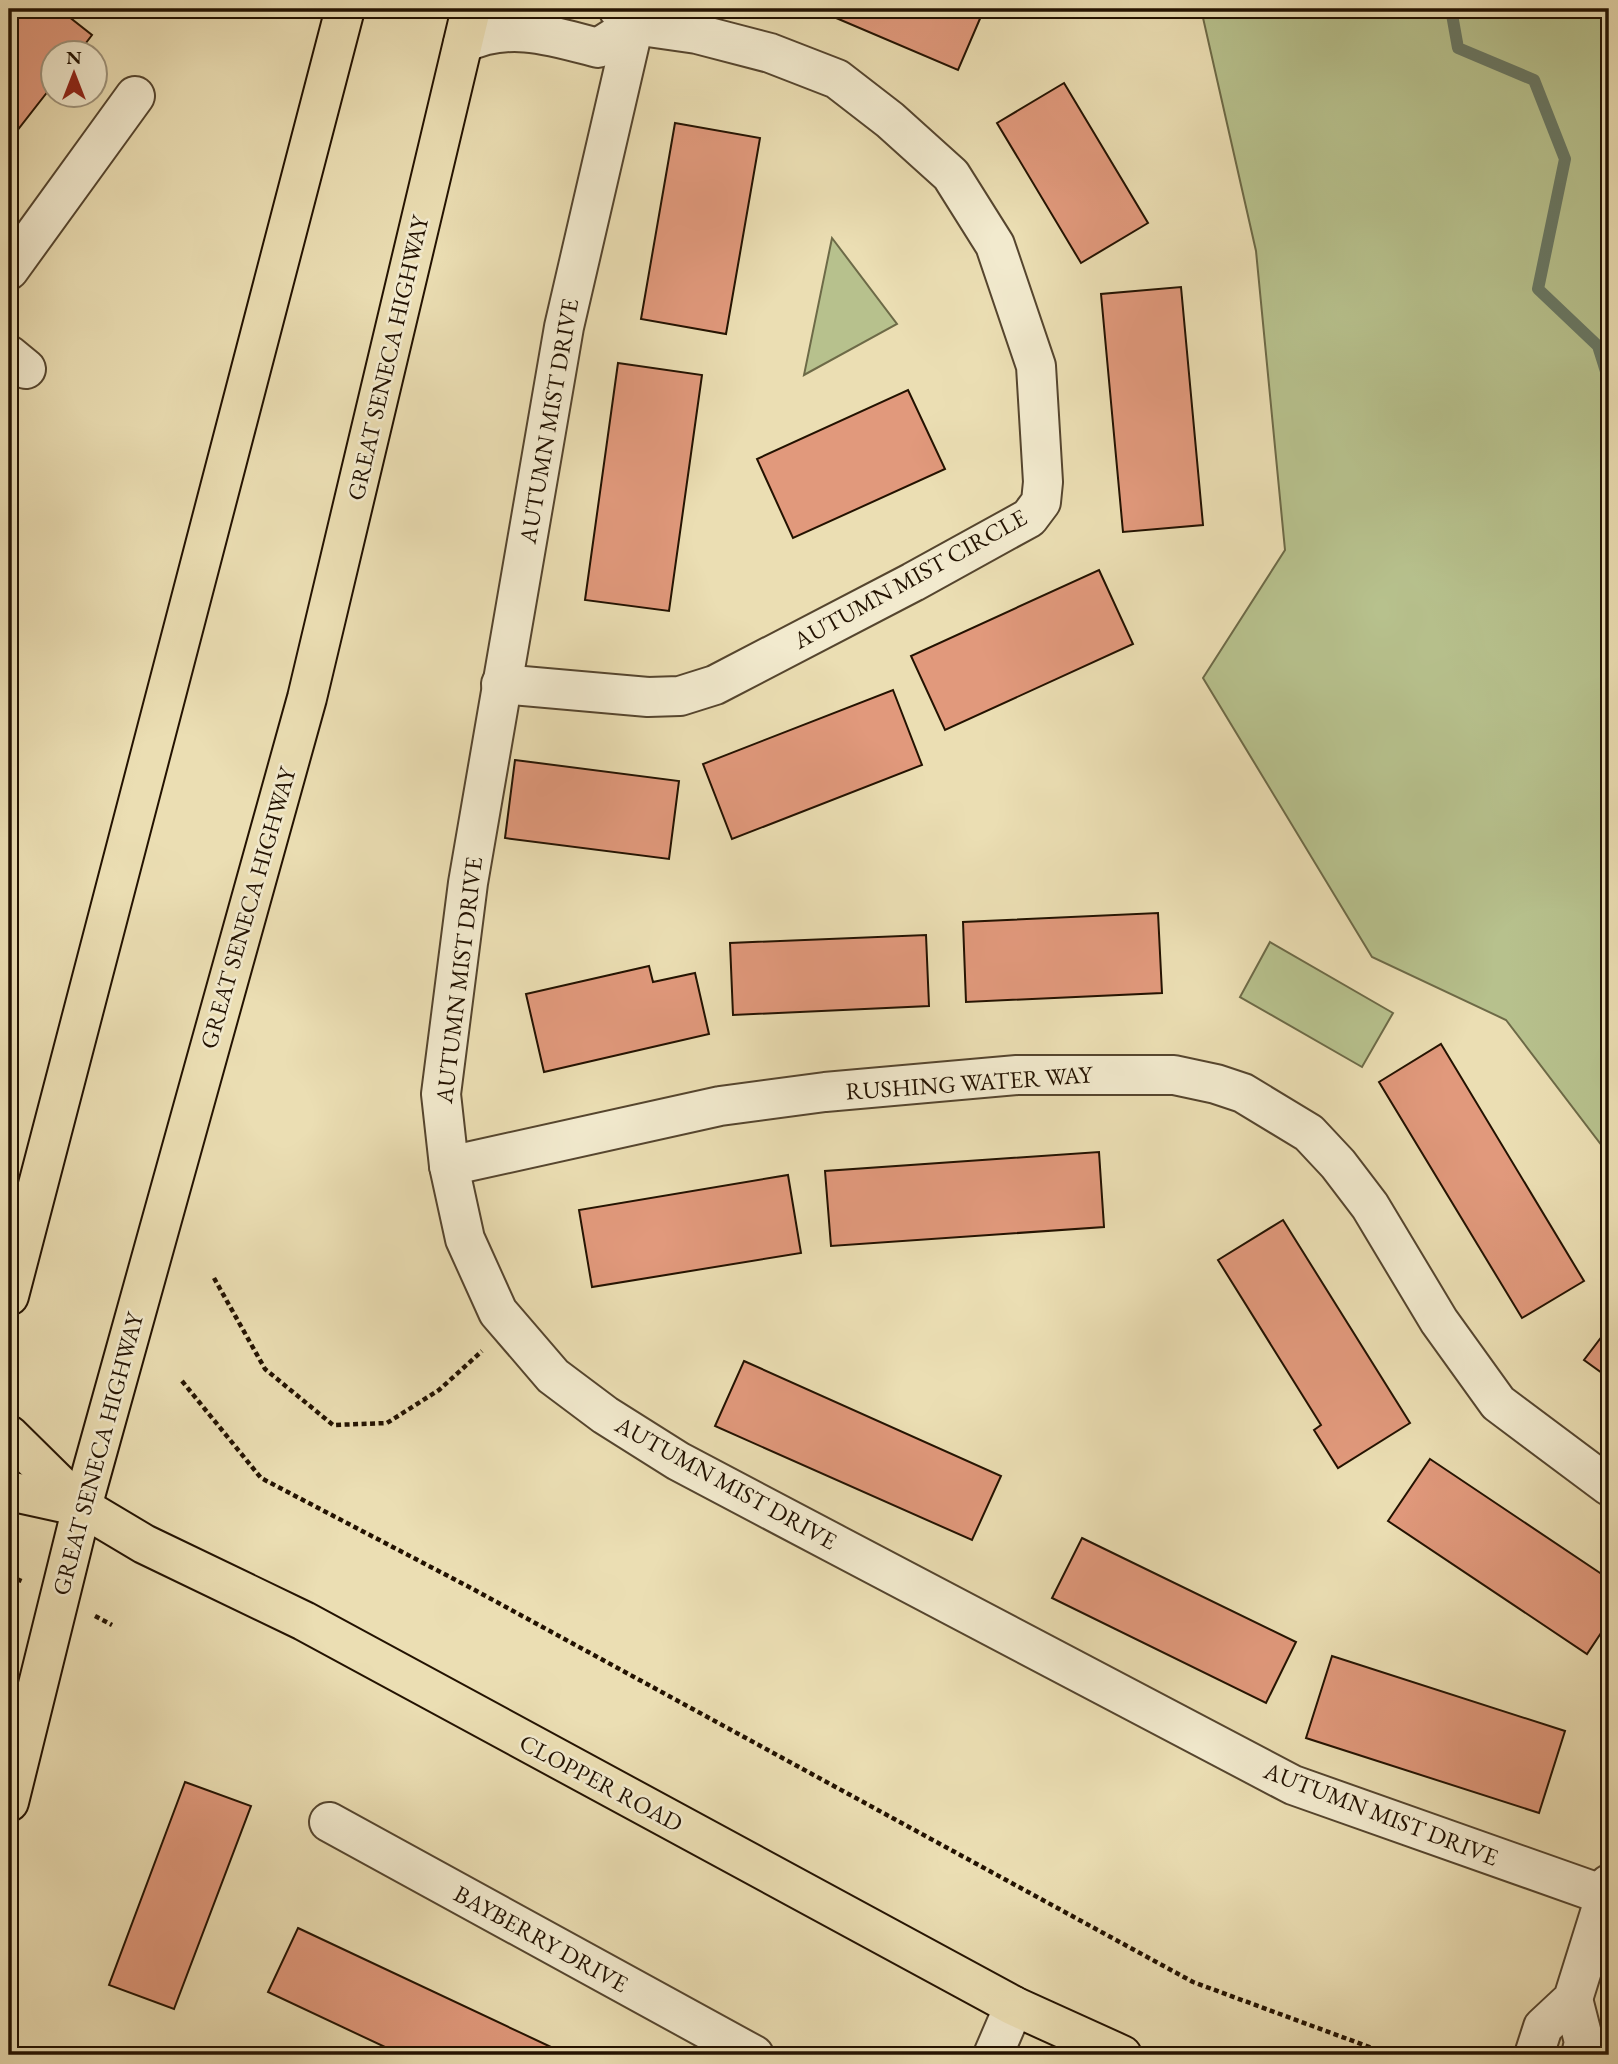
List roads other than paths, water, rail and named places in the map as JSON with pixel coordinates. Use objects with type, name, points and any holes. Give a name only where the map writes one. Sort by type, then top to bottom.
[{"type":"main road","points":[[9,1296],[341,10]]},
{"type":"main road","name":"GREAT SENECA HIGHWAY","points":[[9,1802],[82,1507],[306,698],[467,26]]},
{"type":"main road","name":"CLOPPER ROAD","points":[[9,1435],[82,1507],[144,1544],[304,1622],[1014,2006],[1122,2055]]},
{"type":"main road","name":"CLOPPER ROAD","points":[[9,1491],[82,1507]]},
{"type":"street","points":[[467,26],[479,36],[514,30],[598,48],[626,17]]},
{"type":"street","name":"AUTUMN MIST DRIVE","points":[[626,17],[564,327],[501,684],[468,883],[441,1094],[449,1166],[465,1239],[498,1312],[553,1376],[604,1415],[678,1461],[1293,1786],[1607,1890]]},
{"type":"street","name":"AUTUMN MIST CIRCLE","points":[[501,684],[648,697],[680,696],[715,685],[1029,518],[1041,502],[1043,482],[1036,366],[995,245],[951,175],[890,120],[837,79],[758,50],[626,17]]},
{"type":"street","points":[[9,270],[135,96]]},
{"type":"street","name":"RUSHING WATER WAY","points":[[449,1166],[720,1106],[825,1092],[1017,1075],[1174,1075],[1216,1084],[1243,1093],[1308,1133],[1338,1164],[1370,1206],[1439,1321],[1498,1403],[1609,1486]]},
{"type":"street","name":"BAYBERRY DRIVE","points":[[329,1822],[754,2055]]},
{"type":"street","points":[[1534,2055],[1543,2028],[1573,1999],[1607,1890]]},
{"type":"street","points":[[1573,1999],[1584,2042],[1581,2055]]},
{"type":"street","points":[[993,2055],[1014,2006]]},
{"type":"waterway","points":[[1451,9],[1458,48],[1534,80],[1565,159],[1538,289],[1598,346],[1609,381]]}]
